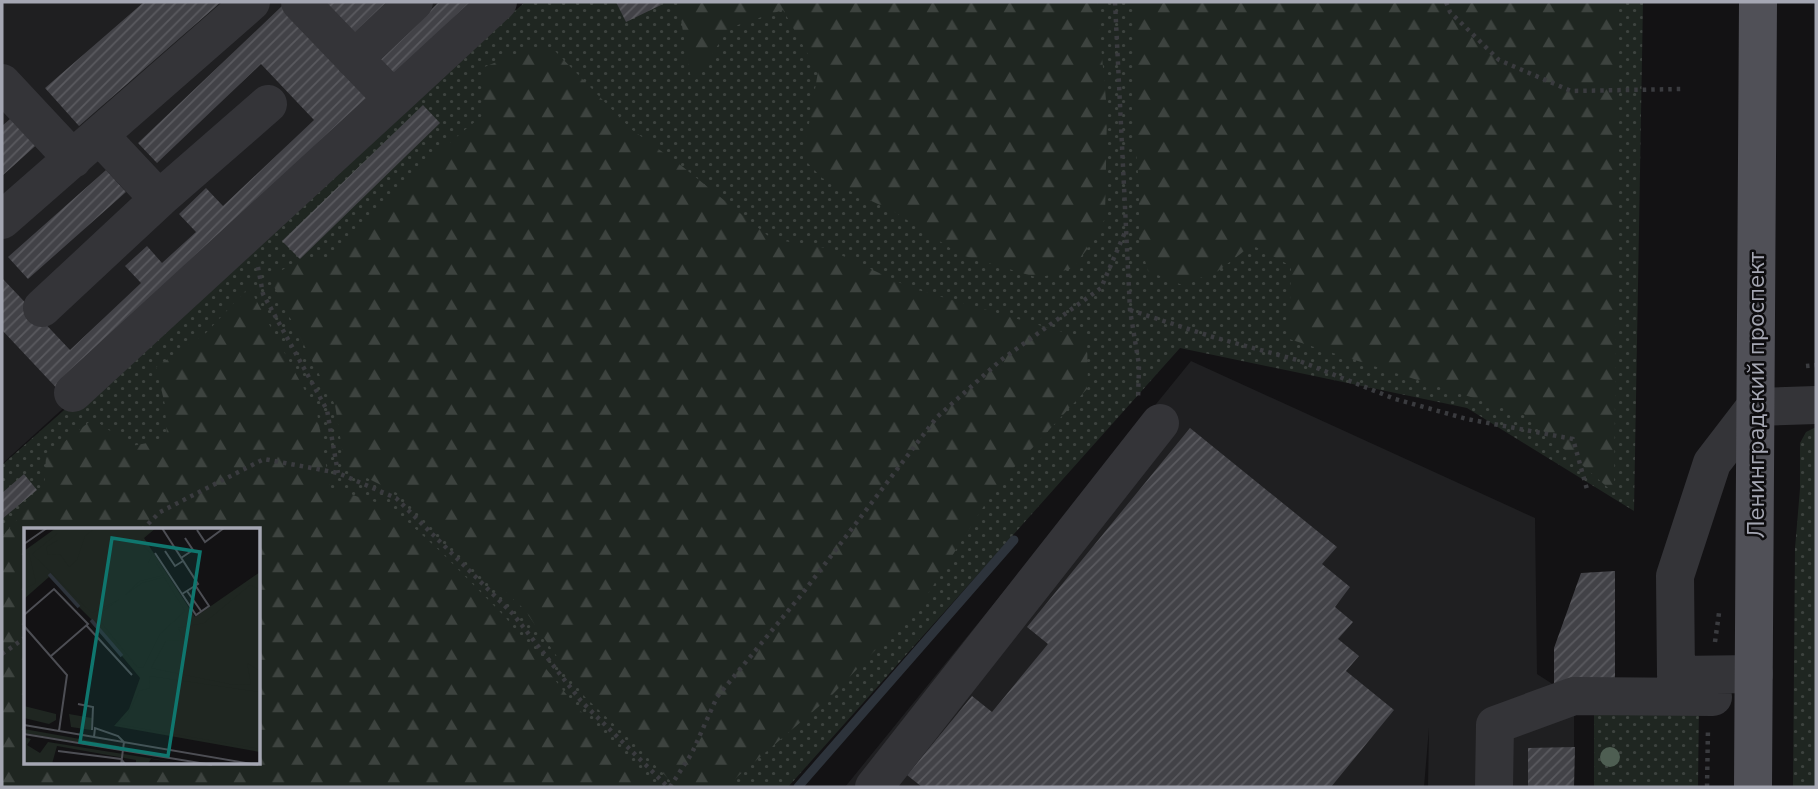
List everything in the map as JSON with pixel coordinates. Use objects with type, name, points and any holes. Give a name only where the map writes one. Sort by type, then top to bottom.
[{"type":"main road","name":"Ленинградский проспект","points":[[1753,787],[1758,2]]},
{"type":"street","points":[[2,220],[251,2]]},
{"type":"street","points":[[300,2],[393,99]]},
{"type":"street","points":[[354,58],[414,2]]},
{"type":"street","points":[[73,393],[498,2]]},
{"type":"street","points":[[2,83],[159,200]]},
{"type":"street","points":[[42,308],[268,104]]},
{"type":"street","points":[[1709,686],[1676,675],[1675,576],[1712,463],[1755,407],[1816,405]]},
{"type":"street","points":[[874,787],[1149,414]]},
{"type":"street","points":[[1494,787],[1495,725],[1574,696],[1709,686],[1754,686]]},
{"type":"path","points":[[1115,2],[1130,310],[1149,414]]},
{"type":"path","points":[[1446,2],[1450,12],[1499,60],[1571,91],[1683,89]]},
{"type":"path","points":[[144,528],[160,512],[264,459],[338,473],[396,498],[513,614],[580,701],[669,787],[692,753],[717,697],[802,594],[937,416],[1001,360],[1101,288],[1126,230]]},
{"type":"path","points":[[257,259],[263,294],[327,410],[338,473]]},
{"type":"path","points":[[1130,310],[1297,360],[1395,399],[1467,419],[1573,439],[1588,493]]},
{"type":"path","points":[[1806,366],[1816,365]]},
{"type":"path","points":[[1707,787],[1709,686],[1719,612]]},
{"type":"path","points":[[2,654],[24,638]]},
{"type":"shaded area","points":[[2,2],[510,2],[2,464]]},
{"type":"shaded area","points":[[1191,361],[1535,518],[1537,674],[1554,685],[1574,685],[1574,787],[1428,787],[1429,728],[1424,787],[845,787]]},
{"type":"green space","points":[[525,2],[1643,2],[1634,511],[1467,408],[1180,348],[788,787],[2,787],[2,465]]},
{"type":"green space","points":[[678,2],[1097,2],[1107,111],[1105,218],[1097,236],[1073,268],[1039,278],[961,255],[893,211],[822,178],[803,158],[818,72],[783,10],[729,28],[692,85]]},
{"type":"green space","points":[[1135,2],[1619,2],[1614,493],[1524,414],[1289,339],[1291,266],[1252,245],[1218,271],[1182,285],[1148,271],[1139,239],[1139,183],[1132,111]]},
{"type":"green space","points":[[533,47],[555,51],[631,129],[772,239],[826,248],[911,288],[1087,339],[1088,388],[996,487],[924,600],[832,695],[737,777],[729,787],[676,787],[585,697],[524,609],[397,493],[345,467],[335,405],[269,277],[299,261],[323,261],[482,116],[482,68]]},
{"type":"green space","points":[[249,287],[317,413],[330,488],[391,507],[441,552],[505,617],[574,704],[651,787],[2,787],[2,536],[44,491],[46,456],[93,419],[132,446],[167,439],[165,405],[156,367],[206,333]]},
{"type":"green space","points":[[1816,427],[1816,787],[1793,787],[1795,548],[1800,489],[1800,443],[1806,432]]},
{"type":"green space","points":[[1699,705],[1698,787],[1594,787],[1594,711]]},
{"type":"building","points":[[144,2],[221,2],[79,126],[45,88]]},
{"type":"building","points":[[322,2],[393,2],[357,37]]},
{"type":"building","points":[[439,2],[483,2],[398,86],[376,64]]},
{"type":"building","points":[[616,2],[659,2],[661,5],[626,22]]},
{"type":"building","points":[[282,6],[374,103],[64,396],[2,330],[2,278],[70,350],[141,283],[125,266],[147,246],[162,263],[196,232],[179,214],[206,188],[223,206],[314,120],[261,64],[157,163],[138,143]]},
{"type":"building","points":[[423,105],[440,123],[300,259],[282,241]]},
{"type":"building","points":[[18,112],[43,139],[2,176],[2,126]]},
{"type":"building","points":[[106,170],[126,192],[28,279],[8,257]]},
{"type":"building","points":[[1190,428],[1337,547],[1322,564],[1350,587],[1335,607],[1353,622],[1338,639],[1359,656],[1346,671],[1394,710],[1331,787],[922,787],[907,775],[972,696],[992,712],[1048,644],[1027,627]]},
{"type":"building","points":[[24,474],[37,490],[2,519],[2,493]]},
{"type":"building","points":[[1615,571],[1615,685],[1554,685],[1554,648],[1581,573]]},
{"type":"building","points":[[1575,747],[1574,787],[1528,787],[1528,748]]},
{"type":"waterway","points":[[798,787],[1014,540]]}]
